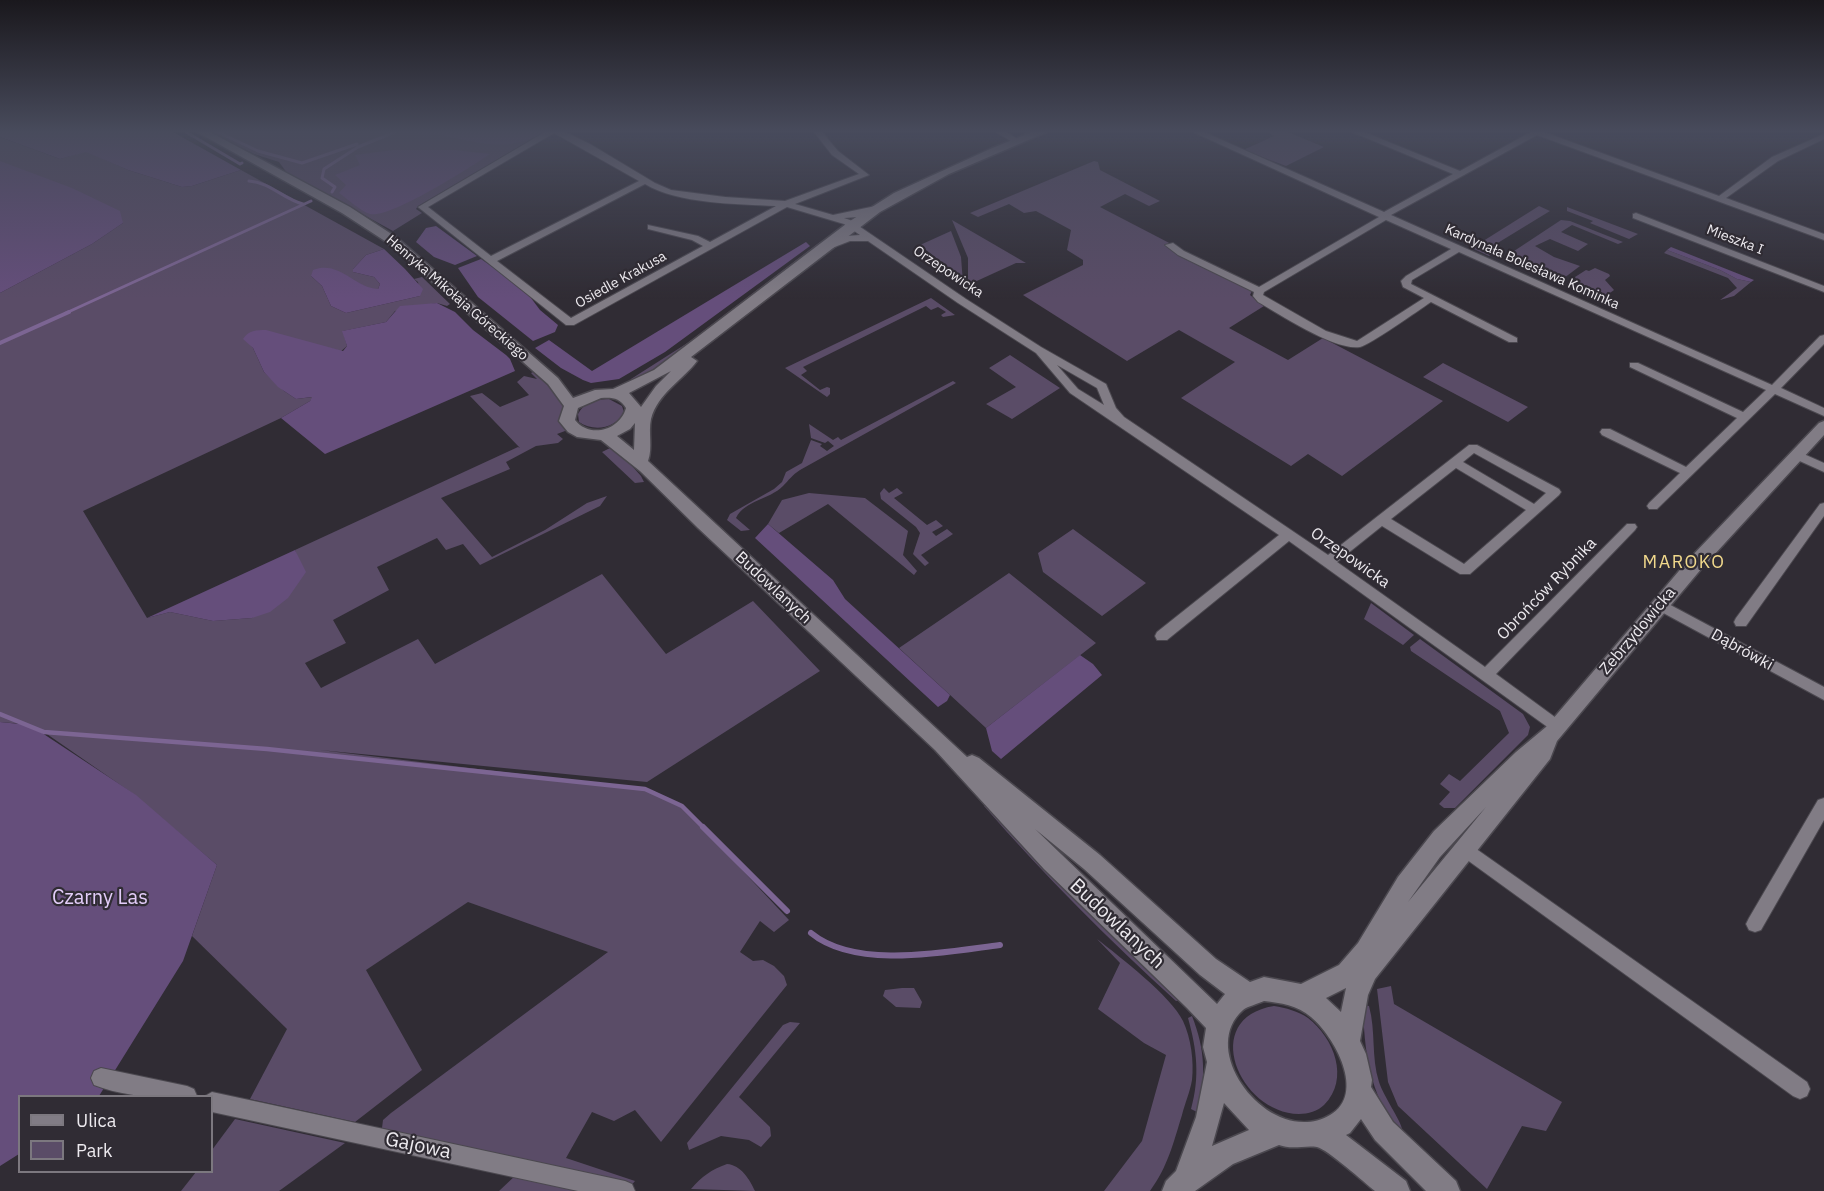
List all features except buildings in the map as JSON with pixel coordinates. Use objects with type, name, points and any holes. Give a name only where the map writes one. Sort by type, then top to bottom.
[{"type":"main road","name":"Henryka Mikołaja Góreckiego","points":[[305,188],[346,210],[392,240],[553,381],[572,406]]},
{"type":"main road","points":[[631,400],[677,361],[852,226],[914,188]]},
{"type":"main road","points":[[644,463],[642,426],[647,409],[660,389],[695,357],[703,341]]},
{"type":"main road","points":[[631,400],[634,413],[624,426],[604,434],[587,434],[573,430],[566,418],[572,406],[590,396],[616,393],[631,388],[677,361]]},
{"type":"main road","name":"Henryka Mikołaja Góreckiego","points":[[553,381],[590,396]]},
{"type":"main road","points":[[616,393],[631,400]]},
{"type":"main road","points":[[624,426],[644,463]]},
{"type":"main road","name":"Zebrzydowicka","points":[[1348,1040],[1358,987],[1367,971],[1543,753],[1556,730],[1660,605],[1824,426]]},
{"type":"main road","name":"Budowlanych","points":[[604,434],[644,463],[711,531],[942,744],[1052,862],[1196,999],[1219,1024]]},
{"type":"main road","name":"Zebrzydowicka","points":[[1302,996],[1346,973],[1364,952],[1412,875],[1428,856],[1533,747],[1556,730]]},
{"type":"main road","name":"Budowlanych","points":[[942,744],[983,772],[1092,862],[1213,971],[1246,994]]},
{"type":"main road","points":[[1270,989],[1302,996],[1325,1011],[1348,1040],[1358,1069],[1358,1091],[1353,1107],[1343,1121],[1321,1134],[1301,1136],[1279,1132],[1256,1120],[1236,1101],[1218,1066],[1215,1048],[1219,1024],[1230,1005],[1246,994],[1270,989]]},
{"type":"main road","points":[[1182,1183],[1209,1117],[1218,1066]]},
{"type":"main road","points":[[1358,1091],[1381,1127],[1446,1191]]},
{"type":"main road","points":[[1182,1183],[1230,1152],[1279,1132]]},
{"type":"main road","points":[[1321,1134],[1358,1159],[1395,1191]]},
{"type":"street","name":"Osiedle Krakusa","points":[[455,188],[422,207],[570,323],[786,204],[831,188]]},
{"type":"street","points":[[491,260],[632,188]]},
{"type":"street","name":"Orzepowicka","points":[[663,188],[686,196],[786,204],[831,216],[852,226],[1037,349],[1064,362],[1102,386],[1111,409],[1120,420]]},
{"type":"street","name":"Kardynała Bolesława Kominka","points":[[1321,188],[1824,412]]},
{"type":"street","points":[[1259,291],[1436,188]]},
{"type":"street","points":[[1687,188],[1824,237]]},
{"type":"street","points":[[1720,199],[1736,188]]},
{"type":"street","name":"Orzepowicka","points":[[831,216],[852,216],[883,205]]},
{"type":"street","name":"Mieszka I","points":[[1636,216],[1824,289]]},
{"type":"street","name":"Osiedle Krakusa","points":[[651,227],[695,238],[711,246]]},
{"type":"street","points":[[819,251],[849,238],[872,238]]},
{"type":"street","points":[[1170,245],[1181,253],[1259,291]]},
{"type":"street","points":[[1458,249],[1406,281],[1408,288],[1513,340]]},
{"type":"street","points":[[1259,291],[1258,296],[1262,300],[1324,333],[1342,341],[1359,344],[1429,298]]},
{"type":"street","points":[[1653,506],[1824,338]]},
{"type":"street","name":"Orzepowicka","points":[[1037,349],[1068,386],[1328,562],[1485,675],[1556,730]]},
{"type":"street","points":[[1052,368],[1064,362]]},
{"type":"street","points":[[1634,365],[1744,417]]},
{"type":"street","points":[[1086,399],[1096,399],[1106,394]]},
{"type":"street","points":[[1606,432],[1687,472]]},
{"type":"street","points":[[1328,562],[1473,448],[1555,492],[1465,571],[1382,520]]},
{"type":"street","points":[[1797,455],[1824,468]]},
{"type":"street","points":[[1455,462],[1535,510]]},
{"type":"street","name":"Dąbrówki","points":[[1741,622],[1824,507]]},
{"type":"street","name":"Obrońców Rybnika","points":[[1485,675],[1631,527]]},
{"type":"street","points":[[1162,636],[1288,535]]},
{"type":"street","name":"Dąbrówki","points":[[1660,605],[1824,694]]},
{"type":"street","points":[[1755,924],[1824,805]]},
{"type":"street","points":[[1465,849],[1800,1089]]},
{"type":"street","points":[[101,1078],[182,1095]]},
{"type":"street","name":"Gajowa","points":[[213,1102],[625,1191]]},
{"type":"green space","points":[[0,188],[71,188],[120,211],[123,223],[92,244],[0,293]]},
{"type":"green space","points":[[52,188],[273,188],[384,249],[366,255],[353,269],[353,272],[374,277],[380,284],[378,289],[368,289],[359,283],[311,276],[322,286],[331,306],[346,313],[420,296],[418,282],[414,279],[422,277],[450,304],[447,306],[437,303],[395,311],[386,322],[343,331],[347,346],[339,353],[337,350],[325,347],[247,341],[253,348],[264,372],[296,399],[313,397],[310,401],[281,418],[83,511],[147,618],[170,612],[213,621],[252,618],[299,562],[295,550],[520,448],[470,396],[482,393],[500,407],[529,395],[517,382],[524,376],[537,379],[531,373],[533,372],[564,400],[565,431],[557,434],[563,439],[558,443],[536,446],[506,462],[510,469],[441,498],[492,557],[545,530],[587,503],[607,496],[600,506],[480,565],[463,544],[446,550],[437,538],[377,567],[389,590],[333,620],[346,643],[305,663],[321,688],[418,639],[435,664],[602,574],[666,654],[753,601],[820,671],[647,782],[320,750],[645,789],[682,806],[789,920],[774,932],[760,921],[740,952],[753,961],[763,960],[774,966],[784,976],[787,985],[661,1142],[635,1110],[614,1121],[592,1112],[566,1158],[635,1181],[630,1187],[382,1128],[383,1120],[391,1113],[608,952],[468,902],[366,970],[422,1070],[355,1122],[250,1099],[287,1029],[192,936],[217,865],[132,793],[44,732],[23,724],[0,722],[0,293],[92,244],[123,223]]},
{"type":"green space","points":[[314,188],[449,188],[418,206],[416,209],[422,213],[393,231]]},
{"type":"green space","points":[[344,188],[436,188],[395,209],[370,214],[339,193]]},
{"type":"green space","points":[[1031,188],[1134,188],[1160,201],[1149,206],[1125,194],[1100,207],[1254,287],[1250,295],[1264,306],[1229,328],[1288,360],[1323,338],[1443,401],[1342,476],[1308,454],[1291,466],[1181,398],[1235,362],[1179,330],[1127,361],[1023,295],[1083,265],[1083,260],[1067,250],[1071,230],[1036,211],[1024,213],[1009,204],[978,217],[970,213]]},
{"type":"green space","points":[[1539,206],[1550,211],[1496,244],[1501,248],[1489,256],[1472,248]]},
{"type":"green space","points":[[1567,207],[1638,234],[1629,239],[1590,223],[1593,221],[1567,211]]},
{"type":"green space","points":[[952,220],[1026,263],[1016,263],[968,285],[968,258]]},
{"type":"green space","points":[[1561,220],[1570,221],[1623,242],[1618,244],[1572,225],[1561,232],[1588,244],[1578,251],[1550,239],[1535,246],[1554,257],[1580,266],[1564,278],[1541,275],[1508,261],[1505,257]]},
{"type":"green space","points":[[436,226],[477,256],[455,265],[434,257],[416,242],[426,228]]},
{"type":"green space","points":[[951,231],[961,257],[963,283],[956,283],[938,272],[949,268],[920,245]]},
{"type":"green space","points":[[806,242],[810,246],[665,352],[619,379],[591,383],[561,368],[535,348],[549,340],[592,371]]},
{"type":"green space","points":[[820,242],[824,242],[658,369],[636,383],[631,379],[689,342]]},
{"type":"green space","points":[[1671,247],[1754,280],[1751,282],[1737,279],[1720,270],[1667,250]]},
{"type":"green space","points":[[384,249],[423,289],[420,296],[346,313],[331,306],[322,286],[311,276],[313,270],[331,269],[378,289],[380,284],[374,277],[353,272],[353,269],[366,255]]},
{"type":"green space","points":[[1667,250],[1720,270],[1737,279],[1751,282],[1734,296],[1720,300],[1737,288],[1728,278],[1664,253]]},
{"type":"green space","points":[[481,259],[528,294],[540,310],[558,325],[555,332],[533,341],[478,297],[458,268]]},
{"type":"green space","points":[[1595,268],[1609,274],[1610,276],[1605,280],[1614,290],[1603,298],[1582,289],[1575,277],[1586,270]]},
{"type":"green space","points":[[931,298],[955,315],[943,317],[941,315],[946,312],[938,307],[931,310],[926,306],[803,367],[807,371],[801,375],[820,390],[830,388],[830,394],[827,397],[785,368]]},
{"type":"green space","points":[[437,303],[455,312],[473,330],[506,355],[515,371],[325,454],[281,418],[310,401],[312,397],[296,399],[278,387],[264,372],[253,348],[243,339],[253,331],[266,330],[343,351],[347,346],[342,331],[386,322],[400,306]]},
{"type":"green space","points":[[1010,355],[1060,388],[1012,419],[986,404],[1016,387],[989,368]]},
{"type":"green space","points":[[1443,363],[1528,407],[1508,422],[1423,377]]},
{"type":"green space","points":[[953,381],[956,383],[800,470],[777,491],[745,507],[736,518],[750,530],[741,531],[727,520],[730,514],[774,489],[782,482],[786,472],[802,463],[811,440],[822,444],[820,446],[827,451],[834,446],[828,441],[825,443],[811,438],[809,424],[833,440],[838,437],[841,440]]},
{"type":"green space","points":[[609,399],[622,406],[624,412],[616,422],[597,428],[579,422],[578,414],[587,404]]},
{"type":"green space","points":[[614,446],[644,482],[635,483],[602,452]]},
{"type":"green space","points":[[884,488],[889,493],[897,488],[903,493],[894,498],[927,525],[936,520],[943,526],[932,532],[936,536],[947,529],[953,534],[921,555],[929,563],[925,566],[913,554],[920,533],[916,527],[881,499],[880,493]]},
{"type":"green space","points":[[809,493],[865,498],[908,531],[903,555],[917,571],[914,575],[828,504],[779,533],[768,524],[782,500]]},
{"type":"green space","points":[[768,524],[833,580],[845,599],[950,695],[947,701],[938,707],[755,538]]},
{"type":"green space","points":[[1073,529],[1146,583],[1102,616],[1043,572],[1038,553]]},
{"type":"green space","points":[[295,550],[306,572],[288,598],[270,612],[252,618],[213,621],[170,612],[147,618]]},
{"type":"green space","points":[[1009,573],[1096,643],[986,728],[899,648]]},
{"type":"green space","points":[[1371,603],[1414,635],[1403,645],[1364,619]]},
{"type":"green space","points":[[1420,639],[1523,714],[1530,727],[1528,735],[1455,808],[1444,808],[1439,804],[1450,792],[1440,784],[1449,774],[1460,781],[1509,733],[1500,711],[1411,651],[1410,647]]},
{"type":"green space","points":[[1080,655],[1093,664],[1102,675],[1001,759],[992,751],[986,728]]},
{"type":"green space","name":"Czarny Las","points":[[0,722],[30,725],[136,795],[217,865],[183,961],[100,1095],[18,1095],[18,1155],[0,1166]]},
{"type":"green space","points":[[988,805],[1182,1000],[1176,1001],[1077,906],[984,806]]},
{"type":"green space","points":[[1097,939],[1144,977],[1168,1000],[1183,1021],[1190,1042],[1193,1065],[1190,1089],[1169,1154],[1150,1191],[1104,1191],[1142,1141],[1166,1055],[1144,1043],[1098,1009],[1120,963]]},
{"type":"green space","points":[[1391,986],[1394,1004],[1562,1102],[1546,1131],[1522,1126],[1487,1189],[1398,1106],[1388,1082],[1377,989]]},
{"type":"green space","points":[[914,988],[922,1002],[920,1008],[896,1007],[883,996],[885,990]]},
{"type":"green space","points":[[1363,1005],[1369,1006],[1371,1015],[1379,1082],[1401,1125],[1402,1129],[1399,1130],[1381,1102],[1370,1071]]},
{"type":"green space","points":[[1274,1006],[1292,1010],[1308,1018],[1325,1036],[1336,1059],[1336,1083],[1332,1095],[1324,1105],[1313,1112],[1299,1114],[1278,1110],[1259,1098],[1245,1083],[1236,1064],[1233,1045],[1238,1028],[1251,1014]]},
{"type":"green space","points":[[1192,1016],[1200,1041],[1203,1064],[1199,1113],[1191,1109],[1196,1086],[1194,1041],[1188,1018]]},
{"type":"green space","points":[[790,1022],[800,1023],[739,1097],[770,1127],[771,1136],[761,1147],[749,1140],[721,1136],[689,1150],[687,1143],[783,1025]]},
{"type":"green space","points":[[235,1119],[345,1143],[279,1191],[181,1191],[195,1173],[213,1173],[213,1149]]},
{"type":"green space","points":[[727,1164],[741,1170],[755,1191],[691,1189],[707,1174]]},
{"type":"green space","points":[[517,1174],[582,1191],[499,1191]]},
{"type":"waterway","points":[[271,188],[303,204]]},
{"type":"waterway","points":[[332,192],[335,188]]},
{"type":"waterway","points":[[66,313],[311,201]]},
{"type":"waterway","points":[[0,343],[69,312]]},
{"type":"waterway","points":[[0,714],[44,732],[267,749],[645,789],[682,806],[787,911]]},
{"type":"waterway","points":[[811,933],[830,944],[876,955],[928,954],[1000,945]]},
{"type":"district","name":"MAROKO","points":[[1684,563]]}]
